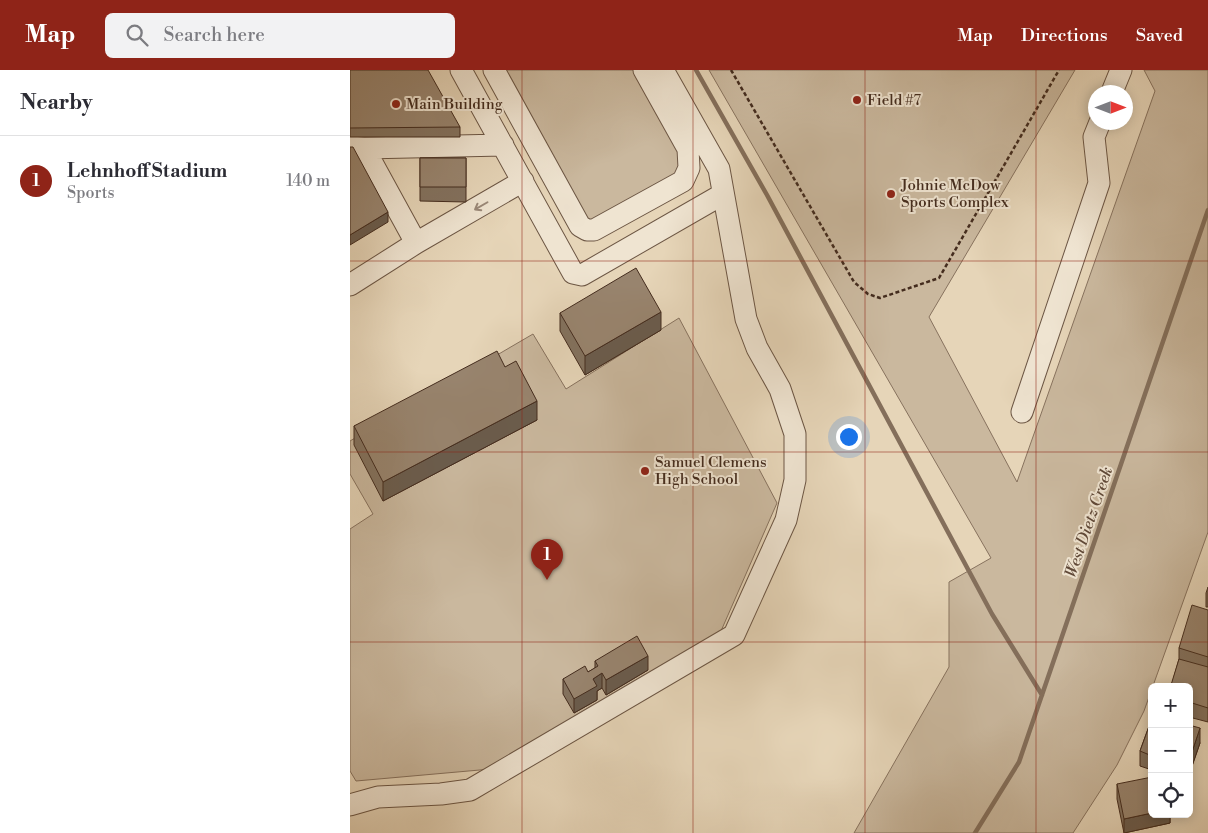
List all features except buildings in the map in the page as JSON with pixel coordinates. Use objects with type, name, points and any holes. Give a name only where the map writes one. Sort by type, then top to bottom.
[{"type":"lane","points":[[461,70],[573,273],[582,275],[723,194]]},
{"type":"lane","points":[[494,70],[580,226],[587,230],[594,230],[683,181],[689,168],[685,126],[663,70]]},
{"type":"lane","points":[[350,805],[378,796],[441,794],[470,790],[734,635],[786,520],[796,480],[795,434],[780,388],[756,348],[746,319],[719,169],[644,70]]},
{"type":"lane","points":[[1115,85],[1121,70]]},
{"type":"lane","points":[[1022,412],[1099,183],[1094,137],[1097,130]]},
{"type":"lane","points":[[357,147],[503,145]]},
{"type":"lane","points":[[357,147],[416,243]]},
{"type":"lane","points":[[350,285],[416,243],[523,181]]},
{"type":"path","points":[[731,70],[854,282],[868,294],[880,298],[939,278],[1059,70]]},
{"type":"shaded area","points":[[503,70],[635,70],[689,166],[590,223]]},
{"type":"shaded area","points":[[709,70],[1075,70],[929,317],[1017,482],[1155,91],[1144,70],[1208,70],[1208,532],[1154,683],[1148,683],[1148,700],[1144,711],[1117,765],[1073,833],[854,833],[949,667],[949,582],[991,558]]},
{"type":"shaded area","points":[[679,318],[777,503],[721,631],[491,769],[356,781],[350,771],[350,529],[373,514],[350,474],[350,441],[533,334],[566,389]]},
{"type":"waterway","points":[[696,70],[767,195],[992,614],[1042,695]]},
{"type":"waterway","name":"West Dietz Creek","points":[[975,833],[1019,762],[1208,210]]},
{"type":"place","name":"Field #7","points":[[857,100]]},
{"type":"place","name":"Main Building","points":[[396,104]]},
{"type":"place","name":"Johnie McDow Sports Complex","points":[[891,194]]},
{"type":"place","name":"Samuel Clemens High School","points":[[645,471]]},
{"type":"place","name":"Lehnhoff Stadium","points":[[547,580]]}]
